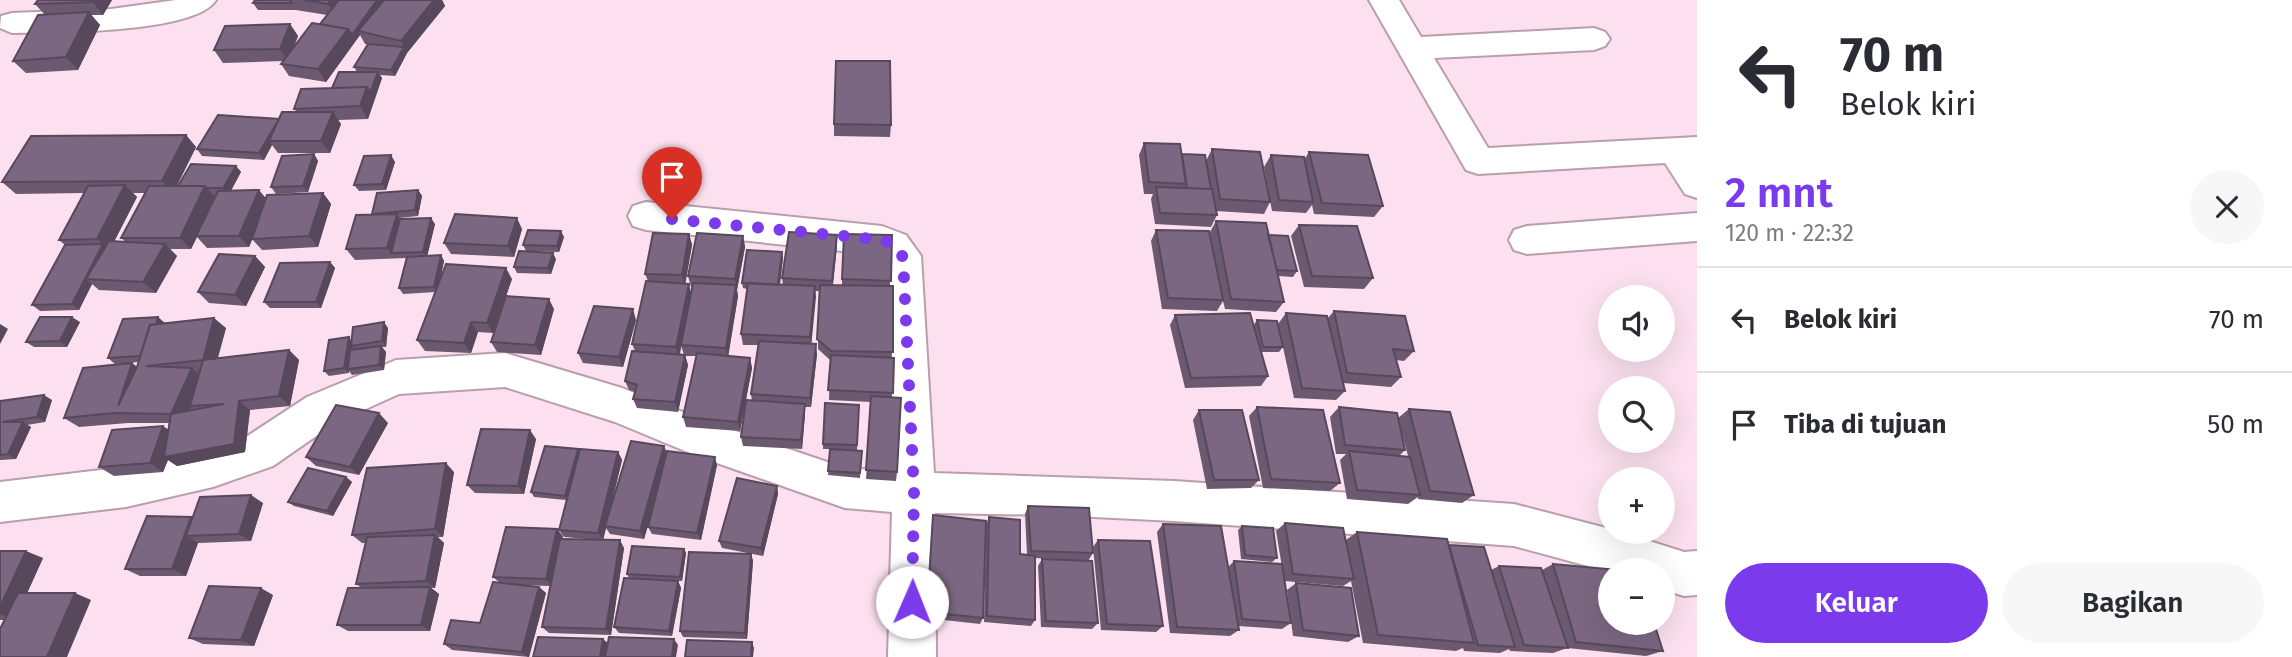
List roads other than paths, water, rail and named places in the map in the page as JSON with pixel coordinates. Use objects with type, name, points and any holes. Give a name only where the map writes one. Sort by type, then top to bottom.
[{"type":"street","points":[[12,16],[107,20],[180,10],[198,4],[201,0]]},
{"type":"street","points":[[1384,0],[1478,161],[1685,150],[1697,185]]},
{"type":"street","points":[[1412,48],[1594,39]]},
{"type":"street","points":[[646,216],[883,240],[893,245],[903,257],[914,493],[912,657]]},
{"type":"street","points":[[1527,240],[1697,227]]},
{"type":"street","points":[[0,502],[126,487],[212,467],[258,452],[321,410],[396,377],[505,370],[622,407],[697,437],[845,488],[914,493],[1054,495],[1174,501],[1514,525],[1588,543],[1693,583]]}]
